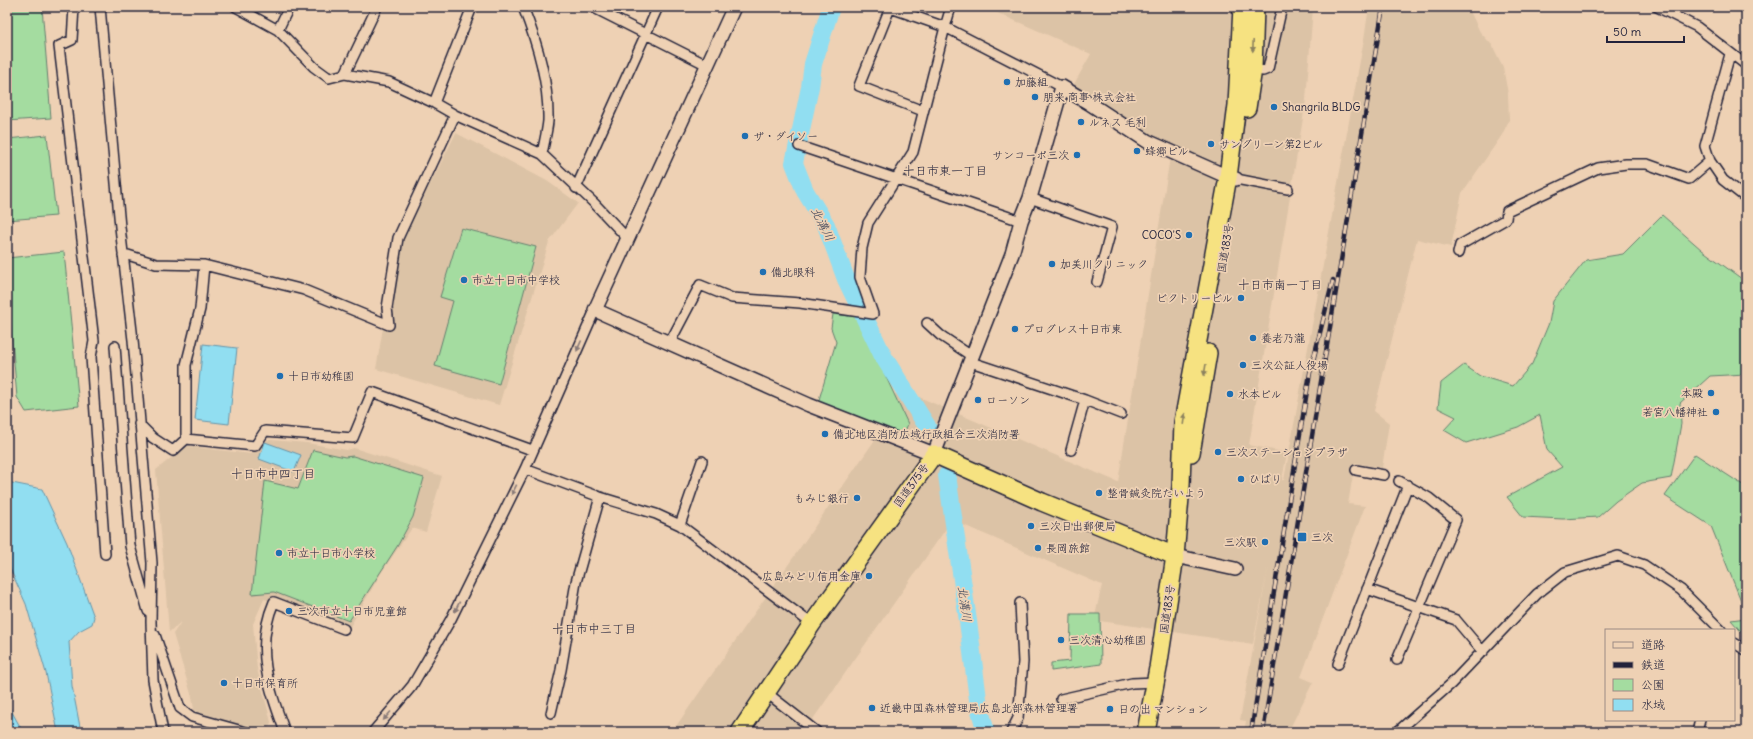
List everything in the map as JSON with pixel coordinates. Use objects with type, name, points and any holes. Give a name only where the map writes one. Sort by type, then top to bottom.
[{"type":"highway","name":"国道183号","points":[[1232,178],[1242,7]]},
{"type":"highway","name":"国道183号","points":[[1146,732],[1156,682],[1175,556],[1181,486],[1183,422],[1232,178],[1252,69],[1255,7]]},
{"type":"highway","name":"国道375号","points":[[740,732],[768,693],[812,624],[934,454],[1042,502],[1175,556]]},
{"type":"street","points":[[74,7],[72,40],[59,46],[94,341],[91,356],[105,554]]},
{"type":"street","points":[[100,7],[123,256],[133,340],[152,562],[153,680],[163,732]]},
{"type":"street","points":[[236,7],[278,30],[314,67],[329,78],[345,74],[389,82],[434,103],[455,115],[542,154],[576,188],[595,204],[627,238]]},
{"type":"street","points":[[278,30],[289,7]]},
{"type":"street","points":[[345,74],[377,7]]},
{"type":"street","points":[[434,103],[472,7]]},
{"type":"street","points":[[523,7],[533,32],[545,85],[548,121],[542,154]]},
{"type":"street","points":[[592,7],[707,65]]},
{"type":"street","points":[[576,188],[658,7]]},
{"type":"street","points":[[373,732],[412,686],[451,619],[525,468],[627,238],[734,7]]},
{"type":"street","points":[[924,112],[859,86],[889,7],[945,27],[1062,87],[1147,141],[1232,178],[1288,189]]},
{"type":"street","points":[[669,344],[700,286],[732,298],[800,304],[873,314],[860,277],[862,248],[868,223],[897,180],[913,152],[951,7]]},
{"type":"street","points":[[1252,69],[1263,71],[1268,69],[1282,7]]},
{"type":"street","points":[[1657,7],[1697,27],[1746,65]]},
{"type":"street","points":[[1730,54],[1705,146],[1710,161],[1723,180],[1746,198]]},
{"type":"street","points":[[595,310],[809,405],[934,454],[951,406],[972,360],[1012,254],[1062,87]]},
{"type":"street","points":[[123,256],[128,255],[156,264],[204,265],[304,290],[389,325],[387,308],[398,238],[455,115]]},
{"type":"street","points":[[799,146],[1021,221]]},
{"type":"street","points":[[1458,254],[1460,245],[1506,219],[1506,211],[1598,168],[1626,164],[1647,164],[1689,179],[1710,161]]},
{"type":"street","points":[[1030,198],[1112,227],[1097,282]]},
{"type":"street","points":[[139,424],[153,438],[173,451],[186,439],[186,366],[200,309],[204,265]]},
{"type":"street","points":[[927,323],[972,360],[1122,414]]},
{"type":"street","points":[[114,346],[130,546],[152,626],[180,708],[192,717],[218,729],[246,732]]},
{"type":"street","points":[[186,439],[255,446],[265,431],[353,438],[372,392],[532,450]]},
{"type":"street","points":[[1071,450],[1085,400]]},
{"type":"street","points":[[680,525],[702,461]]},
{"type":"street","points":[[525,468],[600,497],[656,514],[680,525],[812,624]]},
{"type":"street","points":[[1356,470],[1384,475]]},
{"type":"street","points":[[1398,660],[1456,520],[1429,498],[1399,481]]},
{"type":"street","points":[[1338,664],[1408,485]]},
{"type":"street","points":[[551,713],[561,670],[576,582],[600,497]]},
{"type":"street","points":[[1175,556],[1235,569]]},
{"type":"street","points":[[1397,732],[1451,684],[1537,594],[1565,572],[1618,556],[1644,565],[1681,590],[1720,629]]},
{"type":"street","points":[[1367,589],[1456,620],[1483,652]]},
{"type":"street","points":[[285,732],[270,690],[263,645],[269,614],[274,602],[344,628]]},
{"type":"street","points":[[1011,732],[1018,718],[1023,662],[1020,603]]},
{"type":"street","points":[[1735,644],[1746,650]]},
{"type":"street","points":[[1061,699],[1132,682],[1156,682]]},
{"type":"street","points":[[768,693],[817,732]]},
{"type":"street","points":[[1697,732],[1700,721]]},
{"type":"shaded area","points":[[984,7],[1313,7],[1306,100],[1249,445],[1287,453],[1282,480],[1284,480],[1369,7],[1468,7],[1480,32],[1492,45],[1503,67],[1508,94],[1509,120],[1502,135],[1462,193],[1451,247],[1417,239],[1374,411],[1389,423],[1382,468],[1355,463],[1348,504],[1365,506],[1301,677],[1313,682],[1288,732],[1244,732],[1246,721],[1240,720],[1268,568],[1253,644],[1094,620],[1102,585],[952,520],[804,732],[672,732],[879,434],[898,388],[1118,482],[1171,151],[1069,93],[1091,54]]},
{"type":"shaded area","name":"市立十日市中学校","points":[[456,133],[547,181],[578,203],[549,242],[499,405],[376,369],[396,252]]},
{"type":"shaded area","name":"市立十日市小学校","points":[[258,439],[307,443],[347,450],[354,448],[442,476],[426,532],[412,528],[381,573],[348,630],[264,599],[253,624],[257,669],[271,722],[267,732],[202,715],[194,710],[192,697],[173,634],[181,622],[169,632],[156,470],[186,446],[252,454]]},
{"type":"green space","points":[[7,7],[42,7],[51,118],[7,121]]},
{"type":"green space","points":[[47,135],[56,216],[7,220],[7,139]]},
{"type":"green space","points":[[1662,215],[1702,250],[1742,279],[1746,287],[1746,374],[1710,376],[1680,403],[1681,424],[1671,478],[1642,483],[1616,501],[1598,517],[1563,519],[1523,517],[1507,497],[1562,467],[1547,450],[1540,415],[1518,427],[1466,443],[1444,430],[1456,417],[1438,408],[1441,383],[1464,365],[1480,376],[1513,386],[1532,364],[1549,323],[1553,301],[1586,260],[1623,254]]},
{"type":"green space","points":[[461,228],[536,247],[499,384],[435,366],[453,301],[440,297]]},
{"type":"green space","points":[[64,252],[79,406],[26,412],[17,397],[7,283],[7,258]]},
{"type":"green space","points":[[833,314],[858,317],[908,424],[902,438],[818,403],[836,342],[831,328]]},
{"type":"green space","points":[[313,450],[345,457],[353,456],[424,478],[413,517],[398,545],[349,621],[274,592],[252,594],[265,481],[298,489]]},
{"type":"green space","points":[[1695,454],[1746,487],[1746,613],[1711,526],[1665,496]]},
{"type":"green space","points":[[1071,614],[1100,614],[1101,664],[1051,671],[1051,663],[1070,661]]},
{"type":"green space","points":[[1746,618],[1746,637],[1731,620]]},
{"type":"water","points":[[203,344],[237,348],[229,424],[195,420]]},
{"type":"water","points":[[265,442],[301,455],[294,472],[259,459]]},
{"type":"water","points":[[7,482],[42,489],[67,543],[94,617],[92,624],[79,631],[69,642],[72,686],[81,732],[58,732],[46,673],[26,604],[7,562]]},
{"type":"water","points":[[7,703],[23,732],[7,732]]},
{"type":"waterway","name":"北溝川","points":[[831,7],[813,64],[810,87],[794,163],[805,191],[826,225],[846,279],[883,356],[927,426]]},
{"type":"waterway","name":"北溝川","points":[[947,475],[979,707],[986,732]]},
{"type":"railway","points":[[1263,732],[1383,7]]},
{"type":"railway","points":[[1251,732],[1310,373],[1333,280]]},
{"type":"place","name":"加藤組","points":[[1007,82]]},
{"type":"place","name":"朋来 商事 株式会社","points":[[1035,97]]},
{"type":"place","name":"Shangrila BLDG","points":[[1274,107]]},
{"type":"place","name":"ルネス 毛利","points":[[1081,122]]},
{"type":"place","name":"ザ・ダイソー","points":[[745,136]]},
{"type":"place","name":"サングリーン第2ビル","points":[[1211,144]]},
{"type":"place","name":"蜂郷ビル","points":[[1137,151]]},
{"type":"place","name":"サンコーポ三次","points":[[1077,155]]},
{"type":"place","name":"COCO'S","points":[[1189,235]]},
{"type":"place","name":"加美川クリニック","points":[[1052,264]]},
{"type":"place","name":"備北眼科","points":[[763,272]]},
{"type":"place","name":"市立十日市中学校","points":[[464,280]]},
{"type":"place","name":"ビクトリービル","points":[[1241,298]]},
{"type":"place","name":"プログレス十日市東","points":[[1015,329]]},
{"type":"place","name":"養老乃瀧","points":[[1253,338]]},
{"type":"place","name":"三次公証人役場","points":[[1243,365]]},
{"type":"place","name":"十日市幼稚園","points":[[280,376]]},
{"type":"place","name":"本殿","points":[[1711,393]]},
{"type":"place","name":"水本ビル","points":[[1230,394]]},
{"type":"place","name":"ローソン","points":[[978,400]]},
{"type":"place","name":"若宮八幡神社","points":[[1716,412]]},
{"type":"place","name":"備北地区消防広域行政組合三次消防署","points":[[825,434]]},
{"type":"place","name":"三次ステーションプラザ","points":[[1218,452]]},
{"type":"place","name":"ひばり","points":[[1241,479]]},
{"type":"place","name":"整骨鍼灸院たいよう","points":[[1099,493]]},
{"type":"place","name":"もみじ銀行","points":[[857,498]]},
{"type":"place","name":"三次日出郵便局","points":[[1031,526]]},
{"type":"place","name":"三次","points":[[1302,537]]},
{"type":"place","name":"三次駅","points":[[1265,542]]},
{"type":"place","name":"長岡旅館","points":[[1038,548]]},
{"type":"place","name":"市立十日市小学校","points":[[279,553]]},
{"type":"place","name":"広島みどり信用金庫","points":[[869,576]]},
{"type":"place","name":"三次市立十日市児童館","points":[[289,611]]},
{"type":"place","name":"三次清心幼稚園","points":[[1061,640]]},
{"type":"place","name":"十日市保育所","points":[[224,683]]},
{"type":"place","name":"近畿中国森林管理局広島北部森林管理署","points":[[872,708]]},
{"type":"place","name":"日の出 マンション","points":[[1110,709]]},
{"type":"district","name":"十日市東一丁目","points":[[945,170]]},
{"type":"district","name":"十日市南一丁目","points":[[1280,284]]},
{"type":"district","name":"十日市中四丁目","points":[[273,473]]},
{"type":"district","name":"十日市中三丁目","points":[[594,628]]}]
